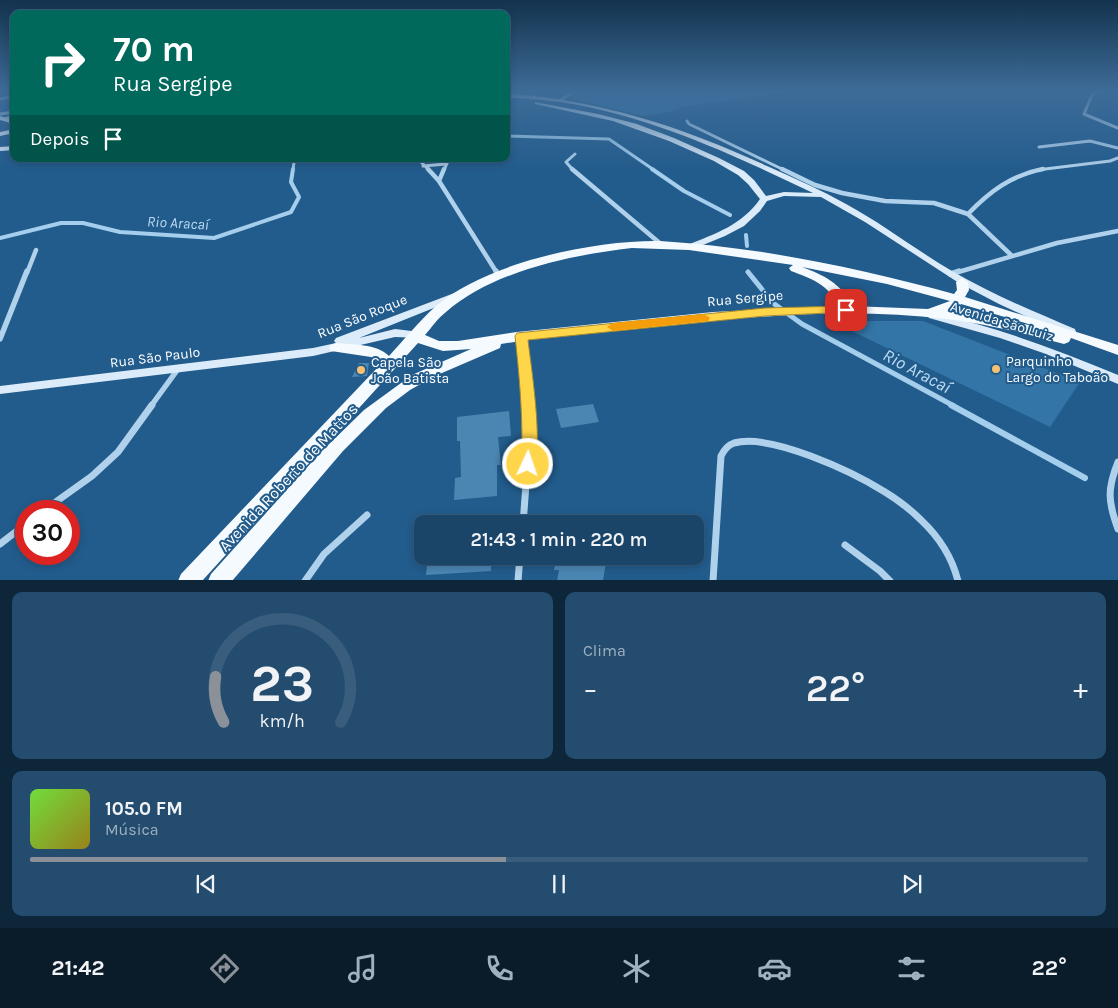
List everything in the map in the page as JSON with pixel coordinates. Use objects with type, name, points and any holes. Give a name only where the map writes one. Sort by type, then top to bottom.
[{"type":"main road","points":[[610,118],[660,134],[711,156],[742,174],[753,184],[764,199]]},
{"type":"main road","points":[[640,118],[657,123],[750,161],[828,198],[854,212],[962,282],[1081,337]]},
{"type":"main road","points":[[690,248],[739,228],[756,212],[764,199],[793,194],[828,198]]},
{"type":"main road","points":[[188,580],[441,309],[464,292],[498,275],[560,256],[634,245],[690,248],[774,258],[958,298],[999,309],[1118,350]]},
{"type":"main road","points":[[774,258],[831,284],[843,300],[846,310]]},
{"type":"main road","points":[[916,311],[940,310],[954,305],[963,290],[962,282]]},
{"type":"main road","name":"Rua São Roque","points":[[313,352],[464,292]]},
{"type":"main road","name":"Rua Sergipe","points":[[521,336],[765,312],[902,310],[1000,322],[1118,354]]},
{"type":"main road","name":"Avenida São Luiz","points":[[902,310],[954,320],[1043,347],[1118,380]]},
{"type":"main road","name":"Rua São Roque","points":[[313,352],[395,333],[416,335]]},
{"type":"main road","points":[[416,335],[427,342],[448,346],[521,336]]},
{"type":"main road","name":"Avenida Roberto de Mattos","points":[[218,580],[335,448],[361,422],[393,395],[422,375],[456,358],[521,336]]},
{"type":"main road","points":[[336,348],[373,352],[378,354],[389,365]]},
{"type":"main road","name":"Rua São Paulo","points":[[0,390],[313,352]]},
{"type":"street","points":[[1094,118],[1118,128]]},
{"type":"street","points":[[687,121],[689,124],[815,185],[877,200],[934,202],[968,214],[1010,255]]},
{"type":"street","points":[[1039,147],[1090,141],[1118,148]]},
{"type":"street","points":[[575,154],[566,162],[575,172],[664,246]]},
{"type":"street","points":[[968,214],[980,200],[1006,182],[1030,170],[1101,162],[1118,158]]},
{"type":"street","points":[[420,162],[439,181],[498,275]]},
{"type":"street","points":[[423,166],[446,164],[439,181]]},
{"type":"street","points":[[950,274],[1010,255],[1093,234],[1118,231]]},
{"type":"street","points":[[0,339],[36,250]]},
{"type":"street","points":[[521,336],[528,392],[529,445],[524,515]]},
{"type":"street","points":[[58,500],[92,476],[118,452],[178,369]]},
{"type":"street","points":[[713,580],[721,456],[724,449],[734,443],[746,442],[768,443],[815,459],[878,488],[920,519],[935,535],[948,555],[958,580]]},
{"type":"street","points":[[1118,462],[1109,482],[1108,496],[1110,509],[1118,530]]},
{"type":"street","points":[[305,580],[324,554],[367,515]]},
{"type":"street","points":[[0,544],[15,532]]},
{"type":"street","points":[[845,545],[890,580]]},
{"type":"street","points":[[518,580],[519,565]]},
{"type":"shaded area","points":[[831,321],[923,321],[1080,382],[1050,427]]},
{"type":"building","name":"Capela São João Batista","points":[[359,363],[369,363],[367,376],[352,377]]},
{"type":"building","points":[[593,404],[599,422],[561,428],[556,409]]},
{"type":"building","points":[[509,411],[511,436],[498,437],[501,465],[497,465],[497,496],[454,500],[455,478],[461,477],[460,441],[457,441],[457,417]]},
{"type":"building","points":[[427,565],[491,565],[491,571],[426,575]]},
{"type":"building","points":[[555,565],[606,565],[603,580],[557,580],[559,570],[554,570]]},
{"type":"waterway","name":"Rio Aracaí","points":[[510,136],[609,139],[654,170]]},
{"type":"waterway","name":"Rio Aracaí","points":[[293,170],[294,162]]},
{"type":"waterway","name":"Rio Aracaí","points":[[0,238],[61,223],[83,223],[120,232],[214,238],[291,212],[299,197],[291,182],[293,169]]},
{"type":"waterway","name":"Rio Aracaí","points":[[652,169],[684,191],[730,215]]},
{"type":"waterway","name":"Rio Aracaí","points":[[746,235],[747,246]]},
{"type":"waterway","name":"Rio Aracaí","points":[[748,272],[773,303],[802,324],[954,406]]},
{"type":"waterway","name":"Rio Aracaí","points":[[951,405],[1085,478]]},
{"type":"slow traffic","points":[[613,327],[704,318]]},
{"type":"place","name":"Parquinho Largo do Taboão","points":[[996,369]]},
{"type":"place","name":"Capela São João Batista","points":[[361,370]]},
{"type":"route","points":[[528,464],[528,392],[521,336],[765,312],[846,310]]}]
